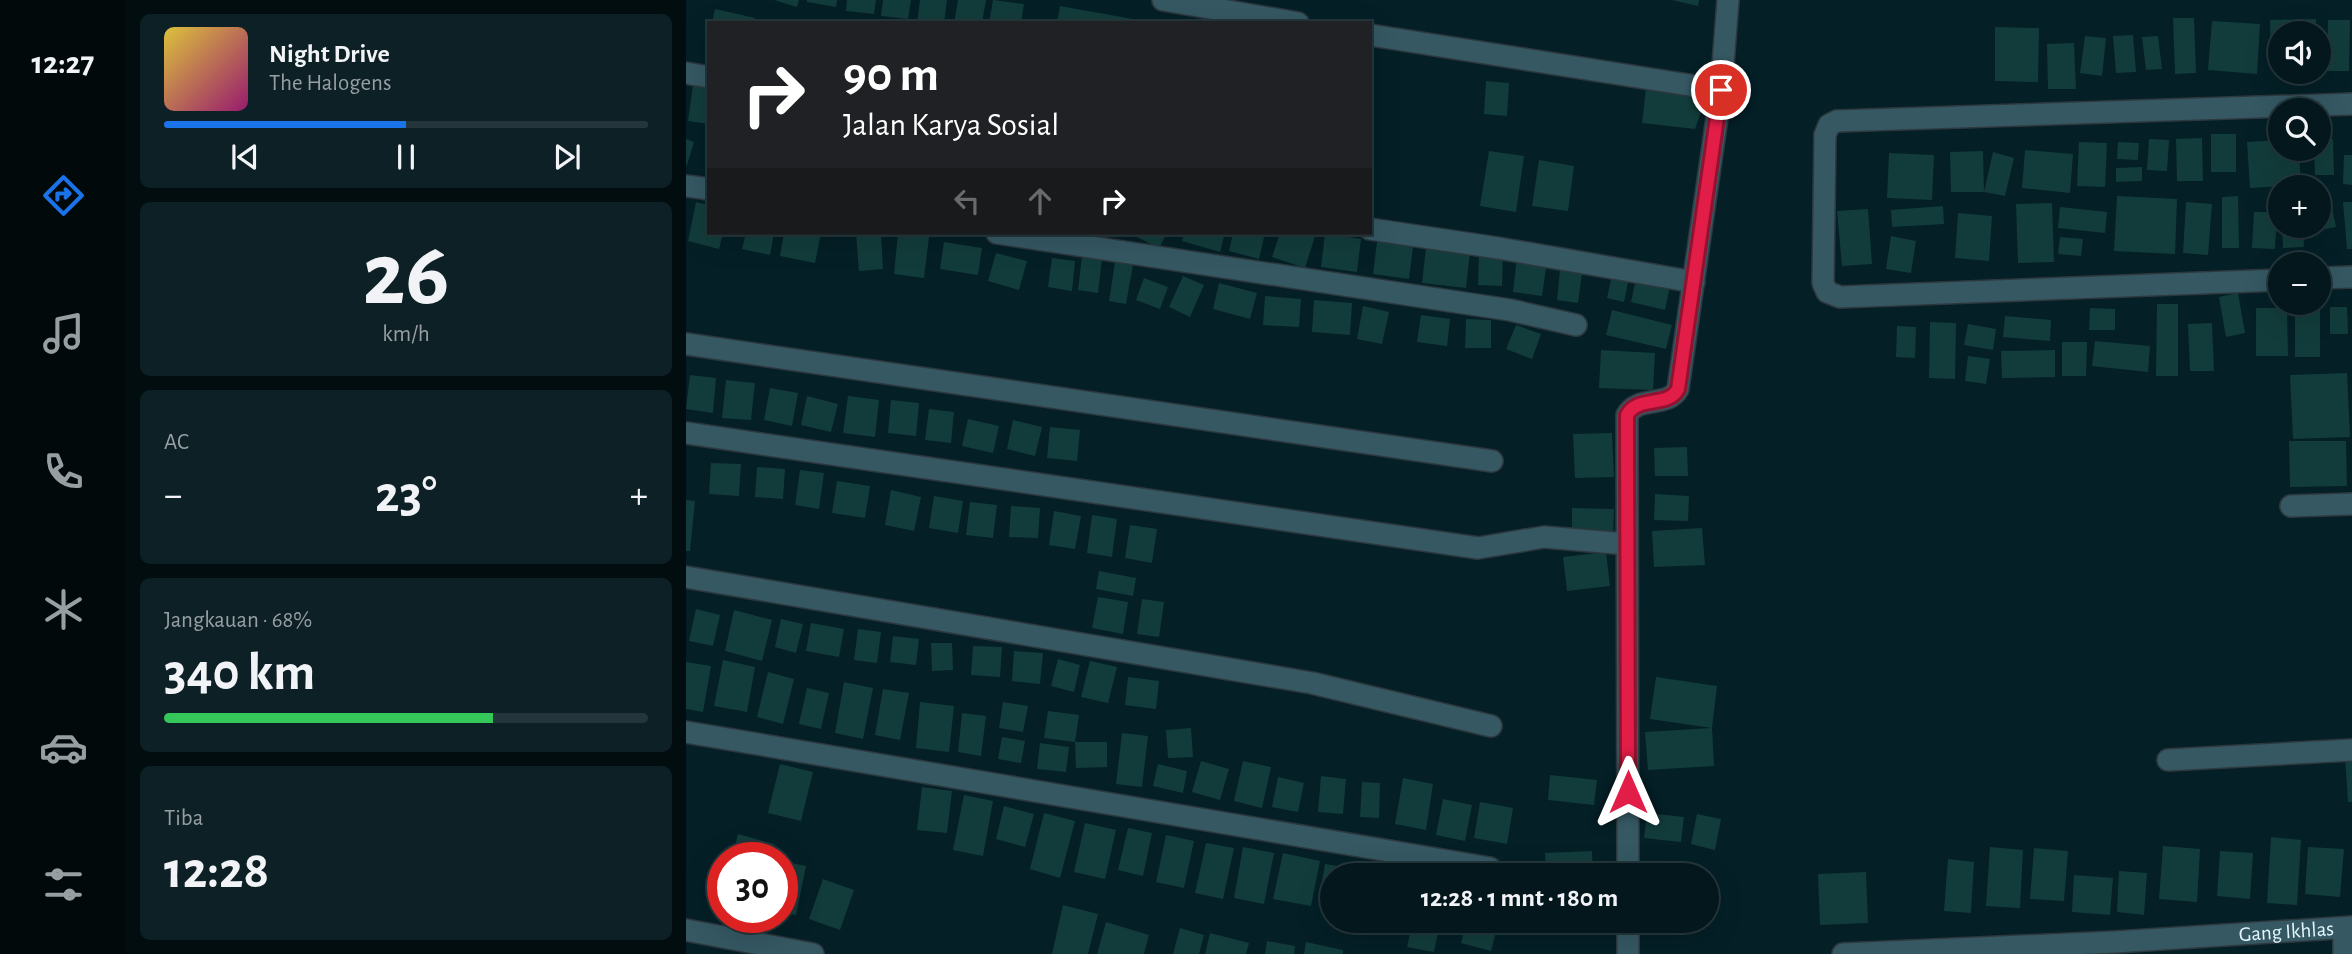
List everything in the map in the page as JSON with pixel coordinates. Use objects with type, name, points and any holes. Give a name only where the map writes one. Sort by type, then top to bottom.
[{"type":"street","points":[[1163,0],[1286,21]]},
{"type":"street","points":[[1628,863],[1627,415],[1637,404],[1671,397],[1678,389],[1721,90],[1728,0]]},
{"type":"street","points":[[1372,35],[1721,90]]},
{"type":"street","points":[[686,73],[707,77]]},
{"type":"street","points":[[2268,280],[1840,297],[1827,292],[1822,284],[1825,135],[1829,125],[1836,121],[2352,104]]},
{"type":"street","points":[[686,186],[707,189]]},
{"type":"street","points":[[1372,229],[1694,282]]},
{"type":"street","points":[[1010,235],[1510,310],[1576,325]]},
{"type":"street","points":[[2331,278],[2352,277]]},
{"type":"street","points":[[686,344],[1492,461]]},
{"type":"street","points":[[686,433],[1478,548],[1544,537],[1627,544]]},
{"type":"street","points":[[2291,506],[2352,504]]},
{"type":"street","points":[[686,577],[1312,683],[1491,726]]},
{"type":"street","points":[[686,732],[1460,863]]},
{"type":"street","points":[[2168,760],[2352,750]]},
{"type":"street","points":[[2344,954],[2348,928]]},
{"type":"street","name":"Gang Ikhlas","points":[[1843,954],[2116,948],[2348,928]]},
{"type":"street","points":[[686,930],[813,954]]},
{"type":"street","points":[[1628,933],[1628,954]]},
{"type":"building","points":[[774,0],[799,0],[797,7]]},
{"type":"building","points":[[807,0],[837,0],[836,7]]},
{"type":"building","points":[[847,0],[876,0],[874,14],[846,11]]},
{"type":"building","points":[[883,0],[911,0],[908,19],[881,16]]},
{"type":"building","points":[[920,0],[947,0],[944,21],[917,21]]},
{"type":"building","points":[[958,0],[986,0],[982,21],[954,21]]},
{"type":"building","points":[[993,0],[1024,4],[1021,21],[989,21]]},
{"type":"building","points":[[1672,0],[1699,0],[1698,6]]},
{"type":"building","points":[[1060,6],[1144,21],[1057,21]]},
{"type":"building","points":[[715,9],[755,18],[754,21],[712,21]]},
{"type":"building","points":[[2173,18],[2194,18],[2196,73],[2175,74]]},
{"type":"building","points":[[2316,19],[2316,21],[2270,21]]},
{"type":"building","points":[[2350,20],[2349,71],[2331,71],[2331,21],[2328,21]]},
{"type":"building","points":[[2212,21],[2260,24],[2257,74],[2208,70]]},
{"type":"building","points":[[1995,27],[2039,28],[2038,82],[1995,81]]},
{"type":"building","points":[[2133,35],[2136,72],[2116,73],[2113,36]]},
{"type":"building","points":[[2085,36],[2106,38],[2102,76],[2080,73]]},
{"type":"building","points":[[2158,36],[2162,69],[2146,70],[2142,37]]},
{"type":"building","points":[[2074,43],[2076,89],[2048,89],[2047,44]]},
{"type":"building","points":[[1486,81],[1509,83],[1507,116],[1484,114]]},
{"type":"building","points":[[693,85],[707,88],[707,124],[688,121]]},
{"type":"building","points":[[1646,88],[1706,98],[1695,129],[1642,123]]},
{"type":"building","points":[[2211,134],[2236,134],[2236,172],[2211,172]]},
{"type":"building","points":[[2202,138],[2203,181],[2177,181],[2176,139]]},
{"type":"building","points":[[686,139],[694,142],[687,165],[686,165]]},
{"type":"building","points":[[2149,139],[2169,140],[2167,171],[2147,170]]},
{"type":"building","points":[[2333,139],[2334,175],[2315,175],[2314,161],[2331,161]]},
{"type":"building","points":[[2268,141],[2268,161],[2300,161],[2300,175],[2268,175],[2268,187],[2250,188],[2247,142]]},
{"type":"building","points":[[2079,142],[2107,143],[2105,187],[2077,186]]},
{"type":"building","points":[[2118,142],[2139,143],[2138,160],[2117,159]]},
{"type":"building","points":[[2025,150],[2073,154],[2070,193],[2022,188]]},
{"type":"building","points":[[1489,151],[1524,156],[1516,212],[1480,206]]},
{"type":"building","points":[[1983,151],[1984,192],[1951,192],[1950,152]]},
{"type":"building","points":[[1993,152],[2014,158],[2005,196],[1984,192]]},
{"type":"building","points":[[1889,153],[1934,155],[1932,200],[1887,198]]},
{"type":"building","points":[[2344,155],[2352,155],[2352,185],[2343,184]]},
{"type":"building","points":[[1539,160],[1574,166],[1568,211],[1532,206]]},
{"type":"building","points":[[2142,167],[2142,181],[2116,182],[2116,168]]},
{"type":"building","points":[[2117,196],[2177,199],[2175,254],[2114,251]]},
{"type":"building","points":[[2238,196],[2239,248],[2222,248],[2222,197]]},
{"type":"building","points":[[696,202],[707,205],[707,235],[722,235],[719,249],[688,241]]},
{"type":"building","points":[[2186,202],[2212,204],[2208,255],[2183,253]]},
{"type":"building","points":[[2343,202],[2352,202],[2352,249],[2347,249]]},
{"type":"building","points":[[2052,203],[2054,262],[2018,263],[2016,204]]},
{"type":"building","points":[[2331,203],[2336,227],[2331,228]]},
{"type":"building","points":[[1943,206],[1944,224],[1892,227],[1891,210]]},
{"type":"building","points":[[2060,207],[2107,212],[2105,233],[2058,228]]},
{"type":"building","points":[[1868,209],[1872,264],[1842,266],[1837,211]]},
{"type":"building","points":[[2254,212],[2268,212],[2268,238],[2276,238],[2275,249],[2252,248]]},
{"type":"building","points":[[1958,213],[1992,216],[1989,261],[1955,258]]},
{"type":"building","points":[[1378,234],[1414,239],[1409,279],[1373,274]]},
{"type":"building","points":[[746,235],[774,235],[770,255],[742,249]]},
{"type":"building","points":[[784,235],[821,235],[815,263],[780,256]]},
{"type":"building","points":[[856,235],[881,235],[883,269],[859,271]]},
{"type":"building","points":[[898,235],[929,237],[924,278],[894,274]]},
{"type":"building","points":[[1133,235],[1166,235],[1159,248]]},
{"type":"building","points":[[1184,235],[1224,235],[1220,252],[1182,241]]},
{"type":"building","points":[[1233,235],[1265,235],[1259,259],[1229,251]]},
{"type":"building","points":[[1279,235],[1315,235],[1305,268],[1272,257]]},
{"type":"building","points":[[1325,235],[1361,239],[1357,272],[1321,267]]},
{"type":"building","points":[[1891,236],[1916,241],[1911,273],[1886,269]]},
{"type":"building","points":[[2060,237],[2083,239],[2081,256],[2058,254]]},
{"type":"building","points":[[2283,238],[2304,238],[2304,247],[2283,248]]},
{"type":"building","points":[[944,242],[982,248],[978,275],[940,269]]},
{"type":"building","points":[[1426,248],[1470,252],[1466,288],[1422,283]]},
{"type":"building","points":[[1479,252],[1503,253],[1502,286],[1478,285]]},
{"type":"building","points":[[996,253],[1027,261],[1019,290],[988,281]]},
{"type":"building","points":[[1082,256],[1102,259],[1098,293],[1078,290]]},
{"type":"building","points":[[1517,256],[1547,261],[1542,296],[1513,292]]},
{"type":"building","points":[[1052,258],[1075,261],[1072,291],[1048,287]]},
{"type":"building","points":[[1115,262],[1133,265],[1126,304],[1109,301]]},
{"type":"building","points":[[1560,270],[1582,273],[1578,303],[1557,300]]},
{"type":"building","points":[[1612,275],[1629,278],[1624,302],[1607,298]]},
{"type":"building","points":[[1183,276],[1204,285],[1190,317],[1169,307]]},
{"type":"building","points":[[1144,278],[1168,287],[1160,309],[1136,300]]},
{"type":"building","points":[[1636,279],[1670,286],[1665,310],[1631,302]]},
{"type":"building","points":[[1219,283],[1257,293],[1250,319],[1213,309]]},
{"type":"building","points":[[2238,293],[2245,333],[2226,337],[2219,297]]},
{"type":"building","points":[[1265,296],[1301,299],[1299,327],[1263,325]]},
{"type":"building","points":[[1314,300],[1352,303],[1350,335],[1312,332]]},
{"type":"building","points":[[2157,304],[2178,304],[2178,376],[2156,376]]},
{"type":"building","points":[[1363,306],[1389,312],[1382,344],[1357,339]]},
{"type":"building","points":[[2331,307],[2347,307],[2348,334],[2330,334]]},
{"type":"building","points":[[2090,308],[2115,309],[2115,330],[2089,330]]},
{"type":"building","points":[[2256,308],[2268,308],[2268,315],[2287,315],[2288,356],[2256,356]]},
{"type":"building","points":[[1612,310],[1672,325],[1666,349],[1606,335]]},
{"type":"building","points":[[1421,315],[1450,319],[1447,346],[1417,342]]},
{"type":"building","points":[[2295,315],[2320,315],[2320,357],[2295,357]]},
{"type":"building","points":[[2005,316],[2051,320],[2050,341],[2003,337]]},
{"type":"building","points":[[1466,319],[1491,320],[1491,348],[1465,348]]},
{"type":"building","points":[[1930,322],[1956,323],[1955,379],[1929,378]]},
{"type":"building","points":[[2212,323],[2214,371],[2190,371],[2188,324]]},
{"type":"building","points":[[1968,324],[1996,329],[1993,350],[1964,345]]},
{"type":"building","points":[[1516,325],[1541,334],[1532,359],[1506,349]]},
{"type":"building","points":[[1897,326],[1916,327],[1915,358],[1896,357]]},
{"type":"building","points":[[2095,341],[2150,346],[2148,372],[2092,366]]},
{"type":"building","points":[[2062,342],[2087,342],[2086,376],[2062,376]]},
{"type":"building","points":[[1601,350],[1655,353],[1653,390],[1599,388]]},
{"type":"building","points":[[2055,350],[2055,377],[2002,378],[2001,351]]},
{"type":"building","points":[[1968,356],[1990,359],[1986,384],[1965,381]]},
{"type":"building","points":[[2347,373],[2350,437],[2293,439],[2290,375]]},
{"type":"building","points":[[690,375],[716,378],[713,413],[686,409]]},
{"type":"building","points":[[726,380],[755,383],[751,420],[722,418]]},
{"type":"building","points":[[770,388],[798,393],[792,426],[764,420]]},
{"type":"building","points":[[807,396],[838,404],[831,432],[801,425]]},
{"type":"building","points":[[848,396],[879,400],[875,437],[843,433]]},
{"type":"building","points":[[891,400],[919,403],[916,436],[888,433]]},
{"type":"building","points":[[929,409],[954,412],[951,443],[925,440]]},
{"type":"building","points":[[968,419],[999,426],[993,453],[962,446]]},
{"type":"building","points":[[1013,420],[1042,427],[1035,456],[1007,449]]},
{"type":"building","points":[[1050,427],[1080,430],[1077,461],[1047,458]]},
{"type":"building","points":[[1612,433],[1614,477],[1575,478],[1573,434]]},
{"type":"building","points":[[2289,441],[2346,441],[2347,486],[2290,487]]},
{"type":"building","points":[[1687,447],[1688,476],[1655,476],[1654,448]]},
{"type":"building","points":[[711,463],[741,464],[739,496],[709,494]]},
{"type":"building","points":[[757,467],[785,469],[783,499],[755,497]]},
{"type":"building","points":[[800,470],[824,473],[819,509],[795,505]]},
{"type":"building","points":[[837,481],[870,486],[865,518],[832,513]]},
{"type":"building","points":[[891,490],[921,497],[914,531],[885,525]]},
{"type":"building","points":[[1655,494],[1689,496],[1688,521],[1654,520]]},
{"type":"building","points":[[934,496],[963,501],[958,533],[929,528]]},
{"type":"building","points":[[686,500],[695,501],[690,551],[686,551]]},
{"type":"building","points":[[970,502],[997,505],[993,538],[966,535]]},
{"type":"building","points":[[1011,506],[1040,508],[1038,538],[1009,537]]},
{"type":"building","points":[[1572,508],[1614,509],[1613,537],[1572,536]]},
{"type":"building","points":[[1054,511],[1081,516],[1075,549],[1049,545]]},
{"type":"building","points":[[1092,515],[1117,519],[1112,557],[1087,553]]},
{"type":"building","points":[[1130,525],[1157,529],[1152,563],[1125,558]]},
{"type":"building","points":[[1702,528],[1705,565],[1654,567],[1652,531]]},
{"type":"building","points":[[1606,552],[1610,586],[1567,591],[1563,557]]},
{"type":"building","points":[[1099,571],[1136,578],[1133,596],[1096,589]]},
{"type":"building","points":[[1098,597],[1128,602],[1123,634],[1092,628]]},
{"type":"building","points":[[1142,599],[1164,602],[1159,637],[1137,634]]},
{"type":"building","points":[[696,609],[720,615],[713,646],[689,641]]},
{"type":"building","points":[[734,610],[772,620],[762,661],[725,651]]},
{"type":"building","points":[[781,619],[803,624],[796,653],[775,647]]},
{"type":"building","points":[[811,623],[844,629],[839,657],[806,651]]},
{"type":"building","points":[[858,629],[881,632],[877,663],[854,660]]},
{"type":"building","points":[[893,636],[919,639],[916,665],[890,662]]},
{"type":"building","points":[[931,643],[952,643],[953,670],[932,671]]},
{"type":"building","points":[[973,646],[1002,647],[1000,677],[971,675]]},
{"type":"building","points":[[1014,651],[1043,653],[1040,684],[1012,681]]},
{"type":"building","points":[[1058,659],[1080,665],[1074,692],[1051,686]]},
{"type":"building","points":[[723,660],[755,667],[747,712],[714,706]]},
{"type":"building","points":[[1090,661],[1117,667],[1108,703],[1081,697]]},
{"type":"building","points":[[686,662],[711,666],[703,712],[686,709]]},
{"type":"building","points":[[768,672],[794,679],[783,724],[757,717]]},
{"type":"building","points":[[1128,677],[1159,681],[1156,709],[1125,705]]},
{"type":"building","points":[[1656,677],[1717,686],[1712,728],[1650,719]]},
{"type":"building","points":[[844,682],[873,688],[863,739],[835,733]]},
{"type":"building","points":[[807,688],[829,693],[821,729],[799,724]]},
{"type":"building","points":[[883,689],[909,693],[900,740],[875,735]]},
{"type":"building","points":[[920,702],[954,706],[949,752],[916,748]]},
{"type":"building","points":[[1003,702],[1028,706],[1023,732],[999,728]]},
{"type":"building","points":[[1048,711],[1079,715],[1075,742],[1044,738]]},
{"type":"building","points":[[962,713],[986,716],[981,756],[958,752]]},
{"type":"building","points":[[1191,728],[1193,757],[1168,758],[1166,730]]},
{"type":"building","points":[[1712,728],[1714,766],[1648,770],[1645,732]]},
{"type":"building","points":[[1122,733],[1148,736],[1142,787],[1116,784]]},
{"type":"building","points":[[1002,737],[1025,741],[1021,763],[998,759]]},
{"type":"building","points":[[1075,742],[1107,742],[1107,767],[1076,768]]},
{"type":"building","points":[[1040,743],[1069,747],[1066,772],[1037,769]]},
{"type":"building","points":[[2352,757],[2352,802],[2348,802],[2345,758]]},
{"type":"building","points":[[1201,761],[1229,769],[1220,800],[1192,792]]},
{"type":"building","points":[[1243,761],[1271,767],[1262,808],[1234,801]]},
{"type":"building","points":[[780,764],[813,772],[801,821],[768,813]]},
{"type":"building","points":[[1158,764],[1187,771],[1183,793],[1153,786]]},
{"type":"building","points":[[1550,775],[1597,780],[1594,805],[1548,800]]},
{"type":"building","points":[[1321,776],[1346,779],[1343,814],[1318,812]]},
{"type":"building","points":[[1278,777],[1304,783],[1298,812],[1272,807]]},
{"type":"building","points":[[1403,778],[1433,784],[1426,830],[1395,824]]},
{"type":"building","points":[[1362,782],[1380,783],[1379,818],[1360,817]]},
{"type":"building","points":[[922,787],[952,791],[947,833],[917,830]]},
{"type":"building","points":[[964,795],[993,801],[983,856],[953,850]]},
{"type":"building","points":[[1443,799],[1472,805],[1465,841],[1436,835]]},
{"type":"building","points":[[1480,802],[1513,808],[1507,844],[1474,838]]},
{"type":"building","points":[[1004,806],[1034,814],[1025,847],[996,839]]},
{"type":"building","points":[[1044,813],[1075,821],[1060,878],[1030,869]]},
{"type":"building","points":[[1647,813],[1684,817],[1681,842],[1644,838]]},
{"type":"building","points":[[1697,814],[1721,819],[1715,850],[1691,844]]},
{"type":"building","points":[[1085,823],[1116,830],[1105,879],[1074,872]]},
{"type":"building","points":[[1128,828],[1152,833],[1143,876],[1118,870]]},
{"type":"building","points":[[738,834],[767,842],[736,842]]},
{"type":"building","points":[[1166,835],[1194,841],[1184,888],[1156,882]]},
{"type":"building","points":[[2271,837],[2301,840],[2297,905],[2267,903]]},
{"type":"building","points":[[1206,843],[1234,848],[1223,899],[1195,893]]},
{"type":"building","points":[[2163,846],[2200,849],[2197,902],[2159,899]]},
{"type":"building","points":[[1243,847],[1274,853],[1264,904],[1234,898]]},
{"type":"building","points":[[1990,847],[2023,850],[2020,908],[1986,906]]},
{"type":"building","points":[[2308,847],[2344,849],[2340,897],[2305,894]]},
{"type":"building","points":[[2034,848],[2068,851],[2064,901],[2030,899]]},
{"type":"building","points":[[1592,851],[1592,863],[1545,863],[1545,853]]},
{"type":"building","points":[[2220,851],[2253,853],[2250,899],[2217,896]]},
{"type":"building","points":[[1283,853],[1320,861],[1311,906],[1273,899]]},
{"type":"building","points":[[1948,859],[1974,862],[1971,913],[1944,911]]},
{"type":"building","points":[[798,864],[806,866],[798,905]]},
{"type":"building","points":[[2119,871],[2147,873],[2144,915],[2117,912]]},
{"type":"building","points":[[1866,872],[1868,923],[1820,925],[1818,874]]},
{"type":"building","points":[[2074,875],[2113,878],[2110,915],[2072,912]]},
{"type":"building","points":[[823,879],[854,890],[840,930],[809,919]]},
{"type":"building","points":[[1063,905],[1098,914],[1088,954],[1052,954]]},
{"type":"building","points":[[1106,922],[1149,935],[1144,954],[1097,954]]},
{"type":"building","points":[[1180,928],[1204,935],[1199,954],[1173,954]]},
{"type":"building","points":[[1210,933],[1249,943],[1246,954],[1205,954]]},
{"type":"building","points":[[1410,933],[1438,933],[1434,952],[1407,947]]},
{"type":"building","points":[[1464,933],[1496,933],[1491,951],[1461,943]]},
{"type":"building","points":[[1267,941],[1295,946],[1294,954],[1265,954]]},
{"type":"building","points":[[1306,942],[1343,950],[1343,954],[1304,954]]},
{"type":"route","points":[[1628,792],[1627,415],[1637,404],[1674,396],[1678,389],[1721,90]]}]
